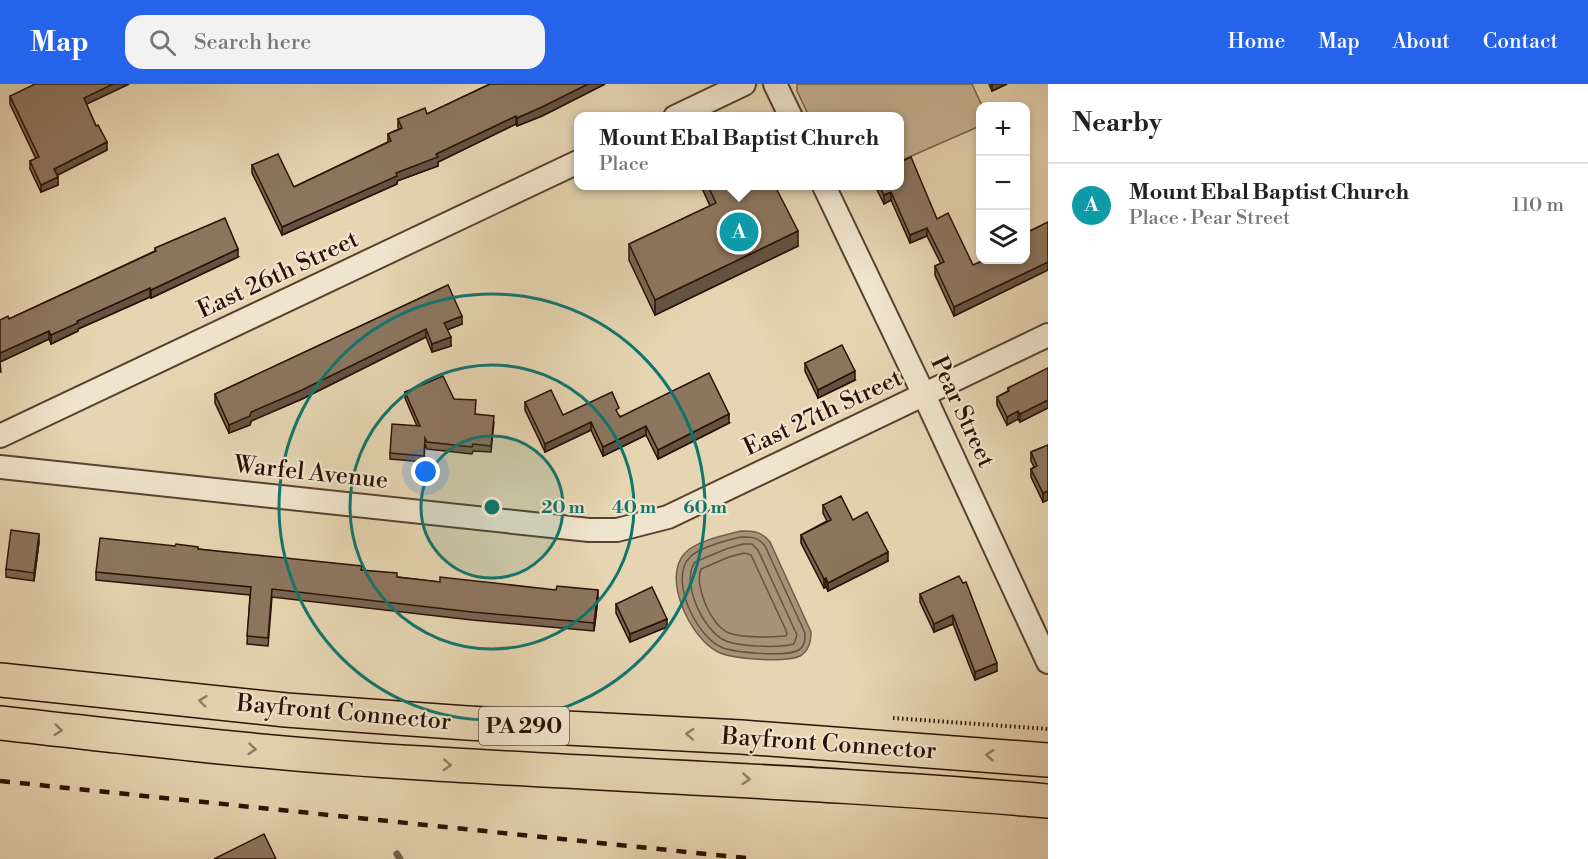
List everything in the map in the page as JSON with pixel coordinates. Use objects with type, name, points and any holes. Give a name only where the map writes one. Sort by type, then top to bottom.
[{"type":"highway","name":"Bayfront Connector","points":[[0,681],[286,710],[467,723],[775,739],[1048,760]]},
{"type":"highway","name":"Bayfront Connector","points":[[0,723],[190,744],[417,763],[757,780],[1048,801]]},
{"type":"street","points":[[685,112],[744,84]]},
{"type":"street","points":[[776,84],[789,112]]},
{"type":"street","name":"East 26th Street","points":[[0,436],[574,164]]},
{"type":"street","name":"Pear Street","points":[[826,190],[1048,662]]},
{"type":"street","name":"East 27th Street","points":[[616,530],[668,517],[1048,335]]},
{"type":"street","name":"Warfel Avenue","points":[[0,467],[589,530],[616,530]]},
{"type":"shaded area","points":[[797,84],[972,84],[980,102],[976,102],[976,128],[904,159],[904,112],[807,112],[797,91]]},
{"type":"water","points":[[741,531],[757,532],[770,542],[811,632],[809,646],[800,656],[759,659],[735,657],[718,652],[698,635],[689,622],[678,592],[676,577],[678,564],[685,553],[703,542]]},
{"type":"building","points":[[35,84],[113,84],[84,98],[96,126],[98,125],[107,142],[54,169],[58,177],[41,185],[30,161],[39,157],[10,96]]},
{"type":"building","points":[[490,84],[588,84],[436,154],[438,157],[396,173],[397,176],[282,227],[252,165],[278,154],[294,187],[391,141],[388,134],[402,128],[398,119],[425,108],[427,114]]},
{"type":"building","points":[[911,157],[937,219],[948,213],[973,265],[1030,264],[1030,231],[1048,222],[1048,262],[954,307],[935,266],[944,262],[927,228],[910,235],[891,192],[884,195],[881,190],[904,190],[904,160]]},
{"type":"building","points":[[710,190],[777,190],[798,231],[655,300],[629,244],[716,203]]},
{"type":"building","points":[[225,218],[238,249],[151,290],[150,288],[77,321],[78,323],[51,335],[49,331],[0,353],[0,320],[8,316],[9,319],[156,251],[155,248]]},
{"type":"building","points":[[448,285],[462,316],[444,323],[451,337],[432,344],[426,329],[302,390],[251,412],[250,416],[229,425],[215,394]]},
{"type":"building","points":[[842,345],[855,371],[818,390],[805,363]]},
{"type":"building","points":[[1048,368],[1048,400],[1020,414],[1018,411],[1007,417],[997,397],[1009,391],[1008,388]]},
{"type":"building","points":[[709,373],[729,414],[658,450],[646,426],[603,447],[591,422],[545,444],[525,402],[551,390],[563,415],[612,392],[620,417]]},
{"type":"building","points":[[443,376],[454,399],[476,400],[475,414],[494,416],[491,446],[473,444],[472,447],[427,442],[425,438],[424,456],[390,453],[392,424],[420,426],[405,392]]},
{"type":"building","points":[[1048,445],[1048,491],[1043,493],[1031,469],[1037,466],[1031,452]]},
{"type":"building","points":[[841,496],[853,520],[867,512],[888,552],[828,583],[801,535],[831,520],[823,505]]},
{"type":"building","points":[[11,530],[39,534],[34,573],[6,569]]},
{"type":"building","points":[[100,538],[175,546],[176,544],[198,547],[198,549],[362,566],[361,570],[397,573],[397,577],[440,582],[440,577],[556,590],[557,586],[598,590],[594,623],[472,612],[272,589],[268,638],[247,636],[251,587],[96,572]]},
{"type":"building","points":[[959,576],[963,583],[966,582],[997,663],[975,672],[953,615],[934,624],[920,594]]},
{"type":"building","points":[[652,587],[667,619],[630,634],[616,604]]},
{"type":"building","points":[[264,834],[276,859],[214,859]]},
{"type":"waterway","points":[[397,854],[400,859]]},
{"type":"railway","points":[[0,781],[755,859]]},
{"type":"place","name":"Mount Ebal Baptist Church","points":[[739,232]]}]
